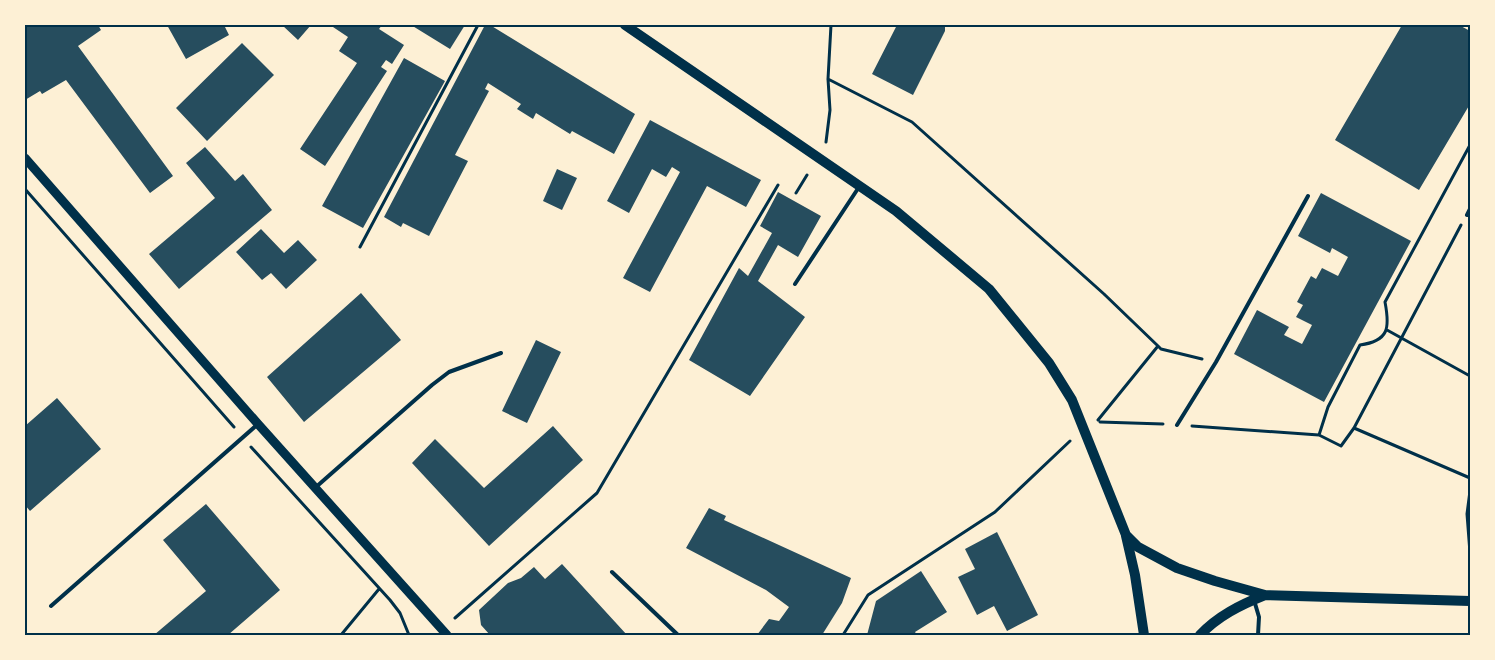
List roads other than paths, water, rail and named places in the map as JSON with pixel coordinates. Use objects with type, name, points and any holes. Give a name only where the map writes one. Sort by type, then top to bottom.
[{"type":"main road","points":[[624,25],[860,185],[896,211],[989,288],[1044,357],[1072,400],[1126,535],[1135,575],[1144,635]]},
{"type":"main road","points":[[1126,535],[1145,551],[1177,568],[1214,582],[1265,595],[1470,601]]},
{"type":"main road","points":[[1200,635],[1211,624],[1229,612],[1265,595]]},
{"type":"street","points":[[25,158],[258,424],[447,635]]},
{"type":"lane","points":[[795,284],[860,185]]},
{"type":"lane","points":[[1177,425],[1216,362],[1308,196]]},
{"type":"lane","points":[[1467,215],[1470,209]]},
{"type":"lane","points":[[316,487],[449,372],[501,353]]},
{"type":"lane","points":[[51,606],[258,424]]},
{"type":"lane","points":[[612,572],[678,635]]},
{"type":"lane","points":[[1254,599],[1259,617],[1258,635]]}]
